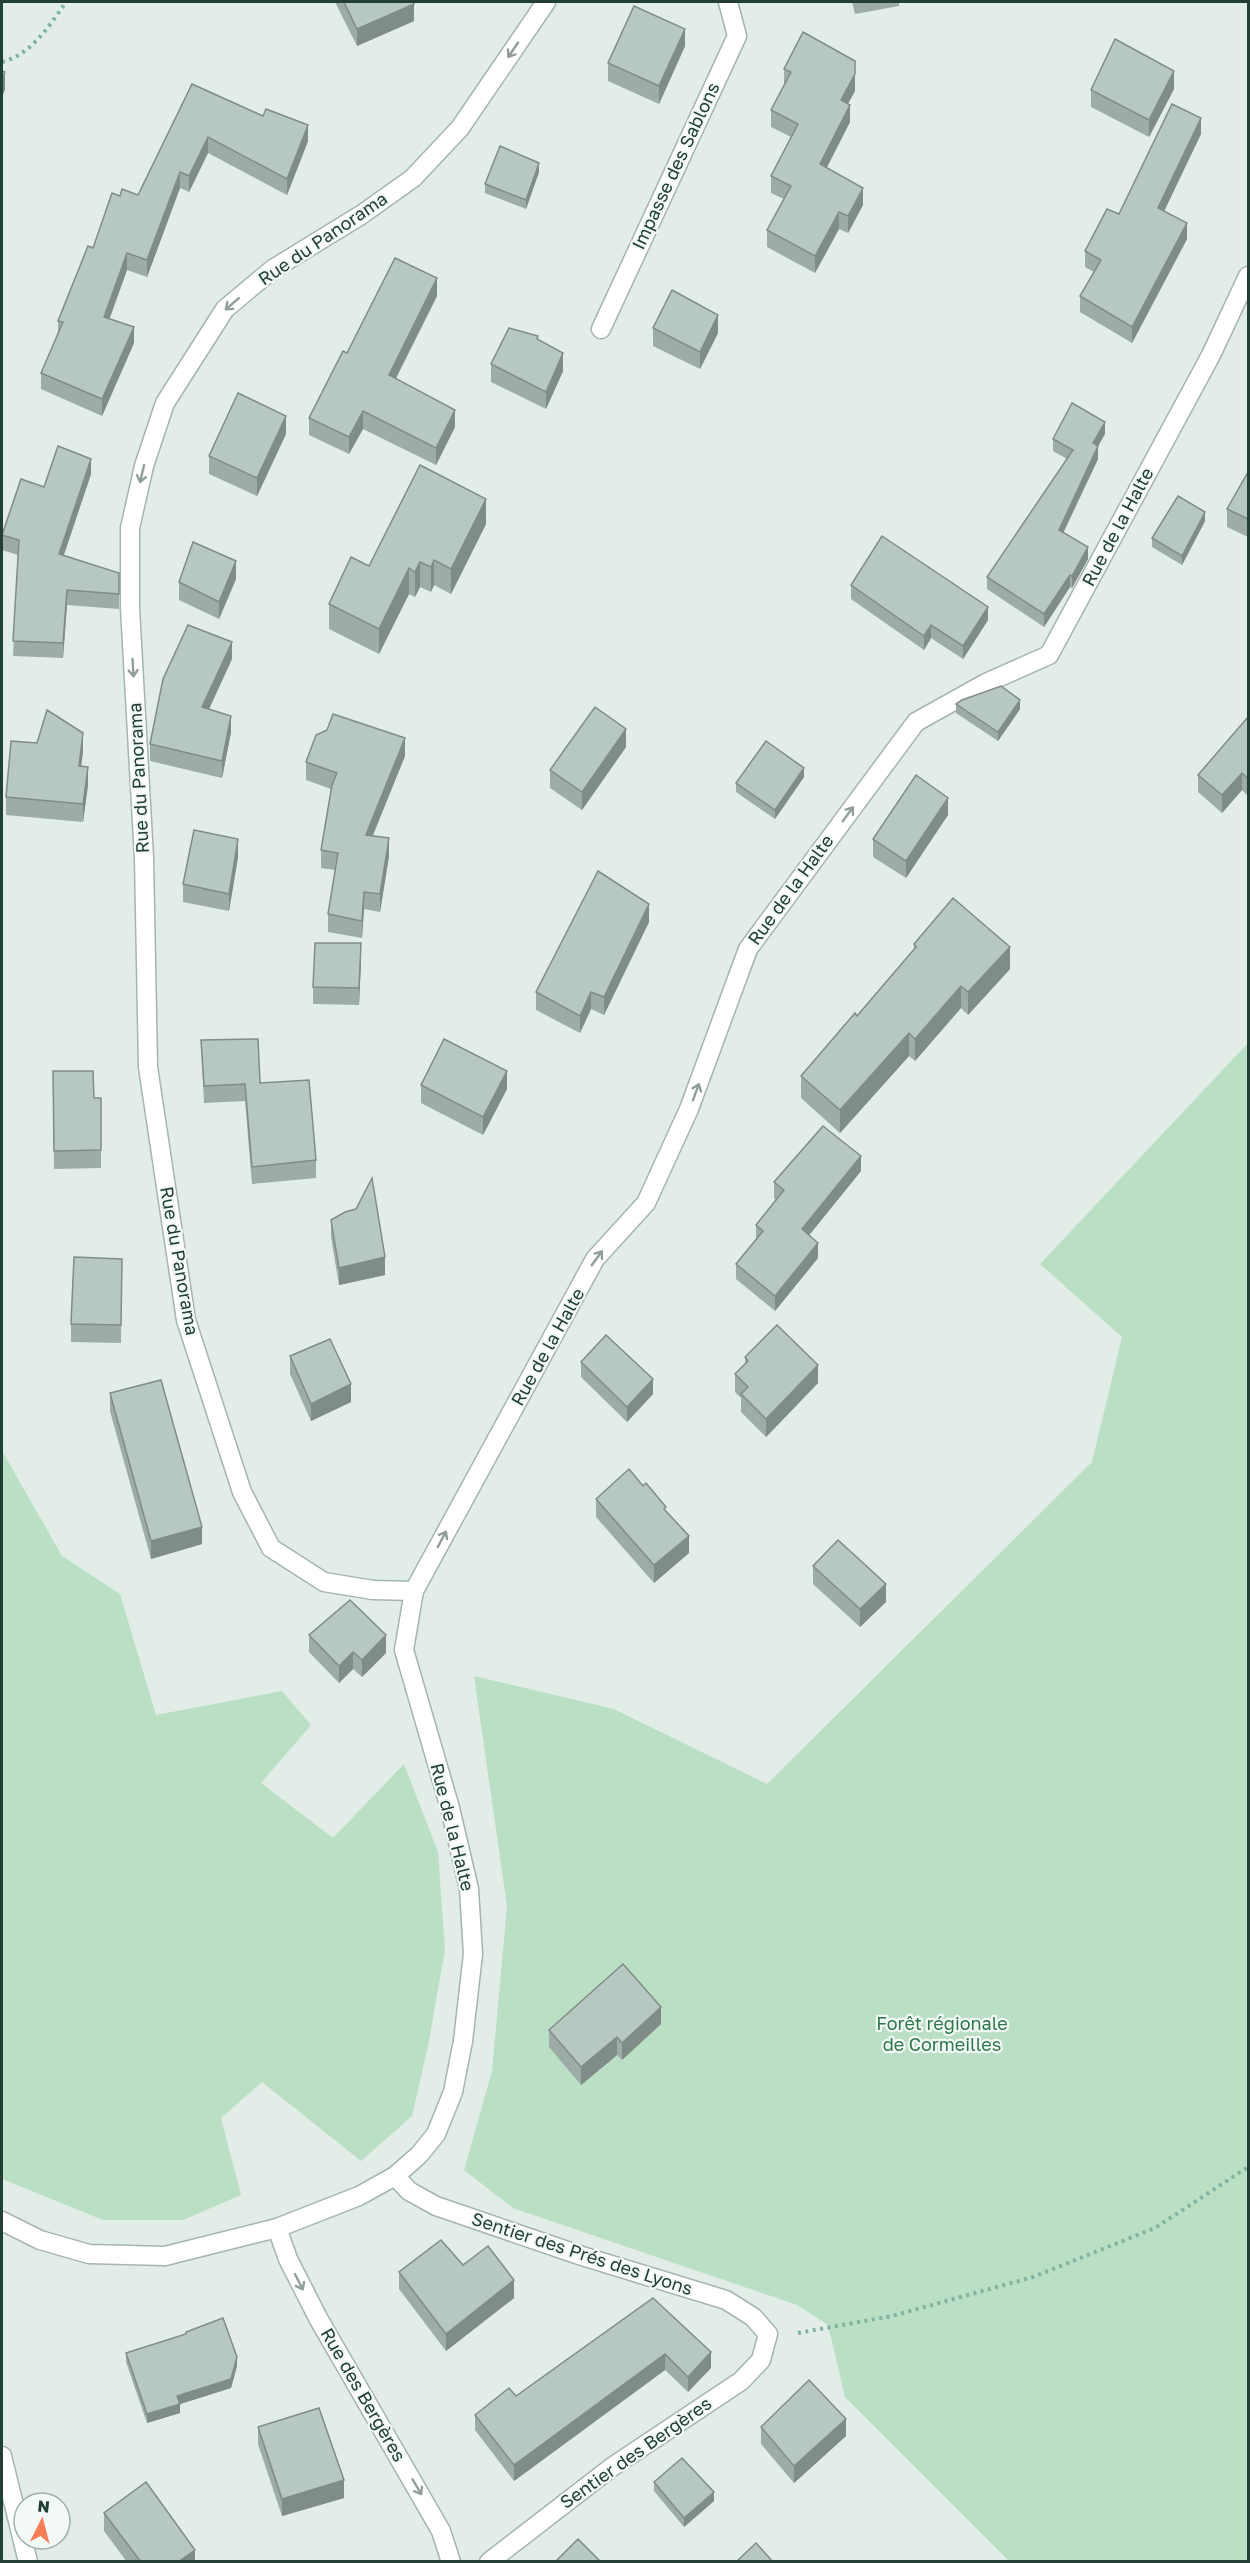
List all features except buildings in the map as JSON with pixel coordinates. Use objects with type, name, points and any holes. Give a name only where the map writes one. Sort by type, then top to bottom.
[{"type":"street","name":"Rue du Panorama","points":[[414,1590],[373,1590],[324,1582],[271,1548],[242,1492],[186,1320],[148,1066],[144,858],[130,608],[130,528],[144,466],[165,403],[225,309],[273,269],[361,215],[413,178],[460,128],[546,2]]},
{"type":"street","name":"Impasse des Sablons","points":[[601,328],[737,36],[728,2]]},
{"type":"street","name":"Rue de la Halte","points":[[2,2221],[40,2240],[88,2254],[130,2257],[165,2256],[277,2228],[359,2196],[394,2176],[418,2155],[436,2134],[453,2092],[463,2041],[473,1954],[469,1889],[450,1809],[404,1650],[414,1590],[595,1259],[646,1203],[689,1109],[748,949],[916,722],[987,683],[1049,655],[1211,355],[1248,276]]},
{"type":"street","name":"Sentier des Prés des Lyons","points":[[394,2176],[409,2191],[436,2206],[582,2256],[726,2300],[753,2317],[768,2334]]},
{"type":"street","name":"Rue des Bergères","points":[[277,2228],[288,2259],[318,2318],[441,2531],[451,2562]]},
{"type":"street","name":"Sentier des Bergères","points":[[489,2562],[612,2467],[741,2381],[760,2360],[768,2334]]},
{"type":"street","points":[[2,2456],[28,2562]]},
{"type":"path","points":[[2,62],[14,59],[44,34],[66,2]]},
{"type":"path","points":[[768,2334],[794,2334],[892,2316],[1033,2277],[1155,2228],[1248,2167]]},
{"type":"green space","name":"Forêt régionale de Cormeilles","points":[[1248,1043],[1248,2561],[1009,2561],[845,2397],[828,2325],[797,2305],[513,2208],[464,2170],[492,2071],[507,1906],[474,1676],[614,1709],[767,1784],[1092,1462],[1122,1337],[1040,1264]]},
{"type":"green space","points":[[2,1451],[62,1556],[120,1594],[156,1715],[282,1691],[311,1725],[261,1783],[333,1838],[404,1764],[438,1852],[445,1950],[428,2046],[412,2116],[361,2161],[262,2082],[221,2118],[241,2195],[183,2220],[103,2220],[2,2179]]}]
